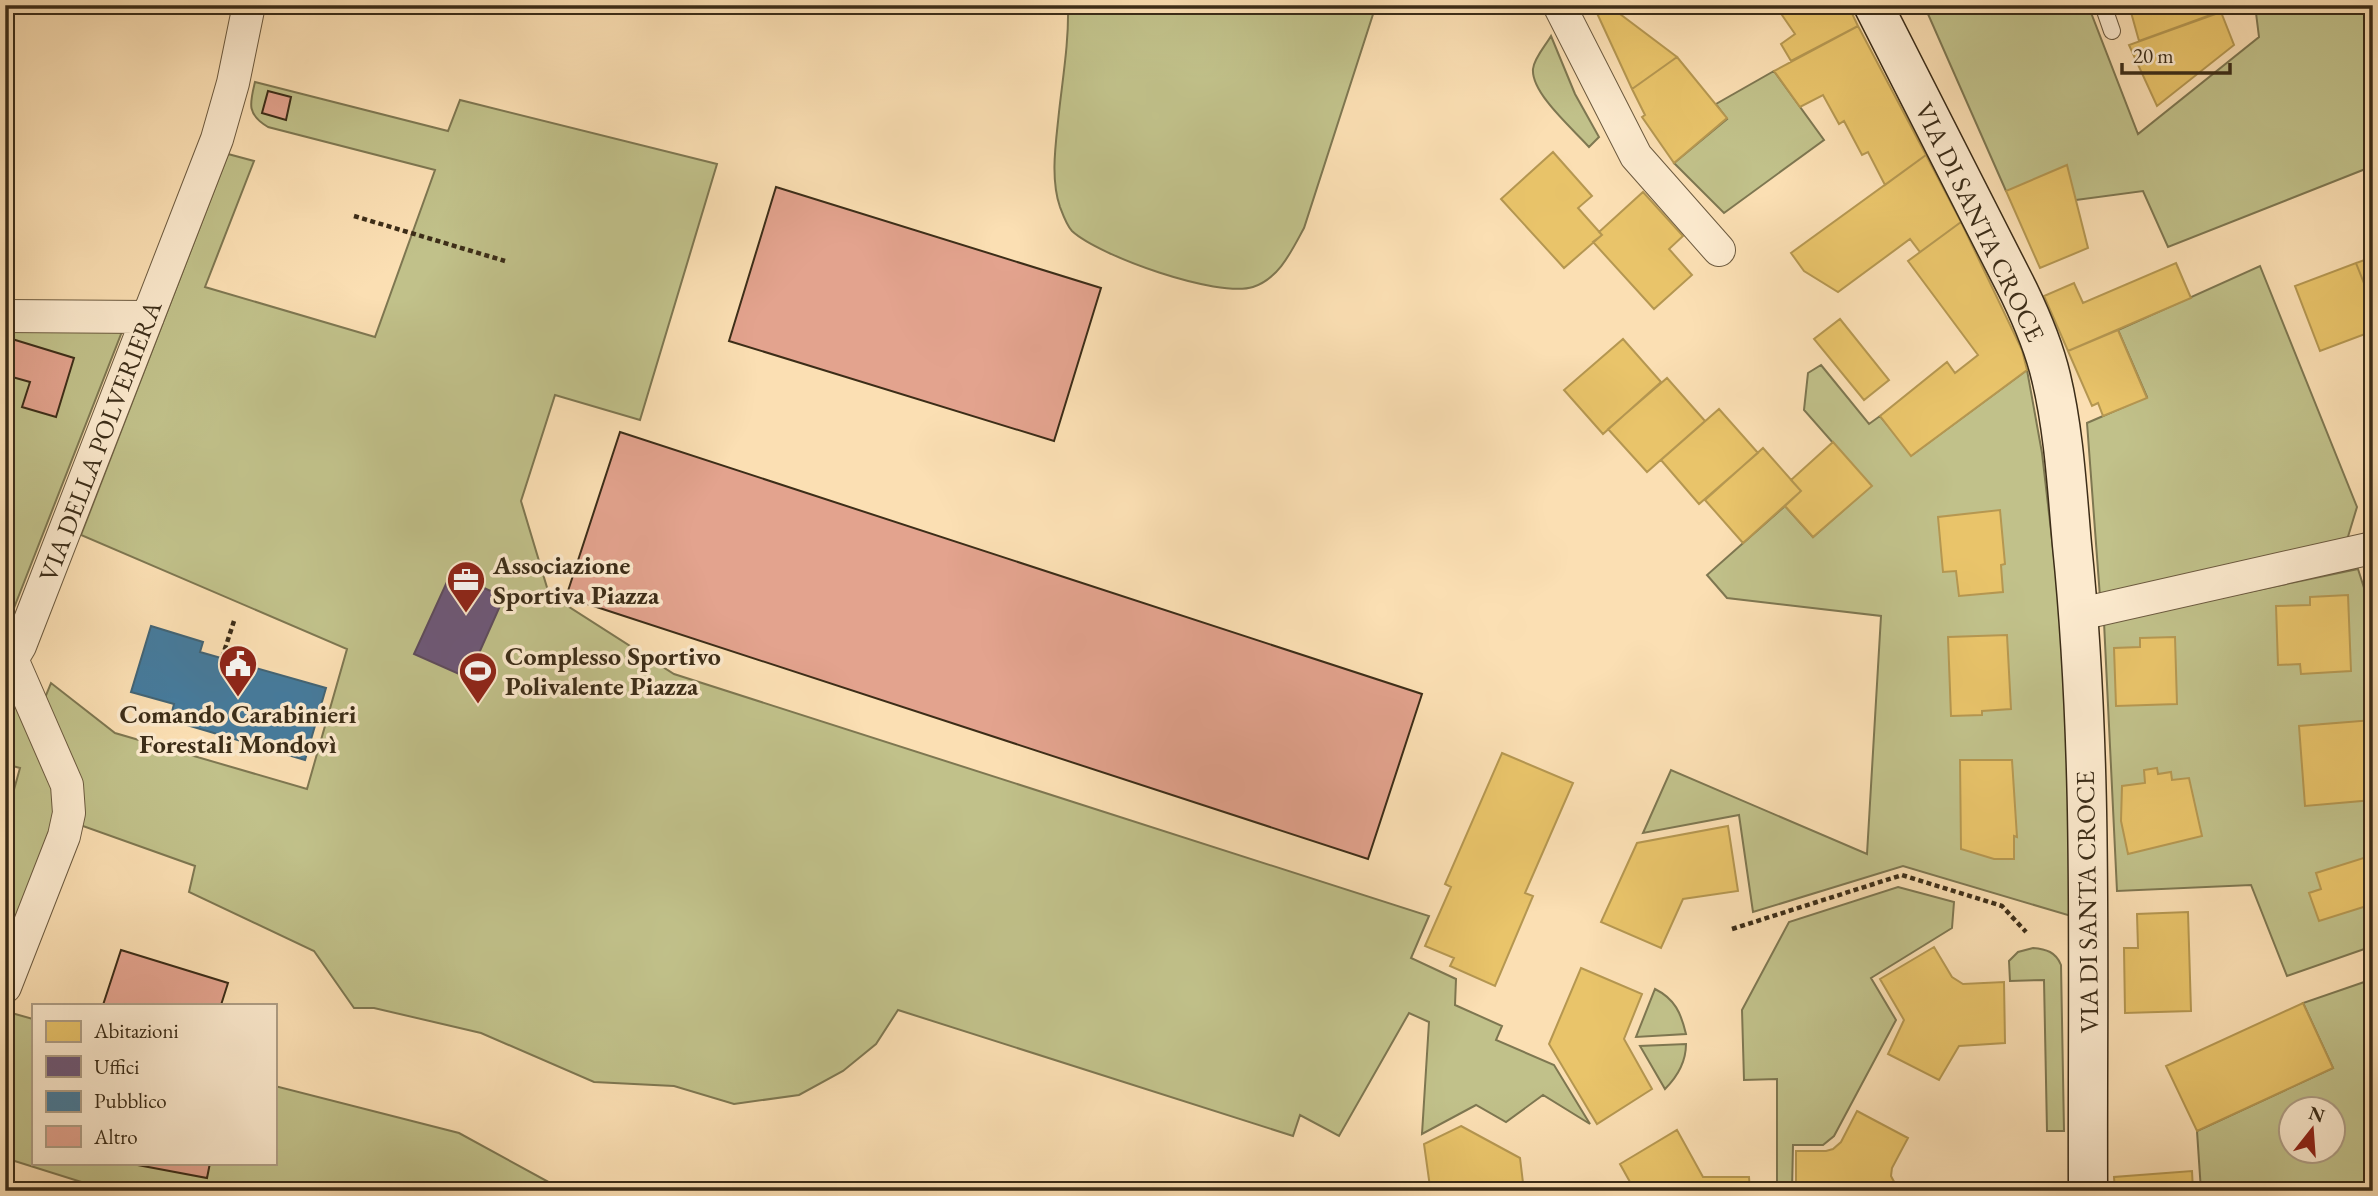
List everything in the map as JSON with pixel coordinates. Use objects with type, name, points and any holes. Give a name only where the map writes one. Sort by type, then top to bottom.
[{"type":"main road","name":"VIA DI SANTA CROCE","points":[[1873,5],[2019,292],[2051,376],[2062,444],[2080,614],[2088,874],[2088,1191]]},
{"type":"street","name":"VIA DELLA POLVERIERA","points":[[5,987],[64,836],[69,813],[63,774],[8,661],[20,646],[223,121],[249,5]]},
{"type":"street","points":[[1559,5],[1636,156],[1719,250]]},
{"type":"street","points":[[5,316],[148,317]]},
{"type":"street","points":[[2080,614],[2372,548],[2373,550]]},
{"type":"lane","points":[[2103,5],[2112,32]]},
{"type":"path","points":[[354,216],[505,261]]},
{"type":"path","points":[[222,658],[234,621]]},
{"type":"path","points":[[1732,929],[1902,876],[2002,906],[2026,932]]},
{"type":"green space","points":[[1068,5],[1146,5],[1146,12],[1325,14],[1326,5],[1376,5],[1304,228],[1284,263],[1270,278],[1253,287],[1236,289],[1187,281],[1107,252],[1070,229],[1060,207],[1054,172],[1067,45]]},
{"type":"green space","points":[[1924,5],[2088,5],[2138,134],[2259,37],[2255,5],[2373,5],[2373,166],[2168,247],[2143,191],[2076,200],[2006,191]]},
{"type":"green space","points":[[1551,36],[1575,94],[1599,137],[1589,147],[1546,99],[1534,79],[1536,60]]},
{"type":"green space","points":[[1774,71],[1824,140],[1724,213],[1674,163],[1727,119],[1716,104]]},
{"type":"green space","points":[[255,82],[448,131],[460,100],[717,164],[640,420],[555,395],[521,501],[549,594],[674,674],[1429,916],[1411,958],[1456,979],[1455,1005],[1502,1026],[1496,1040],[1554,1065],[1590,1124],[1543,1095],[1506,1122],[1476,1105],[1422,1134],[1429,1022],[1409,1013],[1339,1136],[1300,1115],[1293,1136],[898,1010],[876,1044],[843,1071],[799,1095],[734,1104],[674,1086],[594,1082],[481,1033],[374,1008],[354,1008],[314,951],[189,892],[195,866],[80,825],[44,700],[51,683],[115,733],[307,789],[347,649],[81,535],[228,154],[254,161],[205,287],[375,337],[435,170],[268,127],[256,117],[251,107]]},
{"type":"green space","points":[[2260,266],[2357,507],[2347,540],[2100,597],[2087,423],[2147,397],[2118,330]]},
{"type":"green space","points":[[5,327],[123,329],[5,631]]},
{"type":"green space","points":[[1821,365],[1869,424],[1880,416],[1912,455],[2027,370],[2042,453],[2064,643],[2071,916],[1903,866],[1753,912],[1739,815],[1643,833],[1671,770],[1867,854],[1881,616],[1727,598],[1707,575],[1785,506],[1813,537],[1871,486],[1804,410],[1808,373]]},
{"type":"green space","points":[[2358,569],[2373,616],[2373,946],[2287,976],[2251,885],[2117,891],[2104,622]]},
{"type":"green space","points":[[5,685],[13,687],[53,778],[55,823],[5,956],[5,822],[20,768],[5,764]]},
{"type":"green space","points":[[1898,887],[1954,902],[1952,928],[1871,978],[1896,1020],[1834,1136],[1823,1145],[1793,1145],[1792,1191],[1777,1191],[1777,1079],[1744,1080],[1742,1010],[1789,922]]},
{"type":"green space","points":[[2033,948],[2050,952],[2061,965],[2064,1131],[2047,1131],[2044,980],[2010,981],[2009,961],[2018,952]]},
{"type":"green space","points":[[2373,979],[2373,1191],[2201,1191],[2197,1131],[2276,1094],[2276,1164],[2346,1164],[2346,1094],[2277,1094],[2333,1068],[2303,1003]]},
{"type":"green space","points":[[1655,989],[1668,997],[1676,1007],[1686,1034],[1636,1037]]},
{"type":"green space","points":[[8,1012],[32,1019],[32,1164],[276,1164],[276,1086],[459,1133],[565,1191],[110,1191],[5,1158],[5,1019]]},
{"type":"green space","points":[[1686,1044],[1685,1057],[1680,1068],[1665,1089],[1640,1046]]},
{"type":"building: Abitazioni","points":[[1605,5],[1677,57],[1632,89],[1596,11]]},
{"type":"building: Abitazioni","points":[[1775,5],[1848,5],[1858,26],[1791,61],[1781,44],[1795,34]]},
{"type":"building: Abitazioni","points":[[2129,5],[2238,5],[2139,41]]},
{"type":"building: Abitazioni","points":[[2221,12],[2234,45],[2157,106],[2129,45]]},
{"type":"building: Abitazioni","points":[[1858,26],[1926,155],[1885,185],[1868,152],[1862,155],[1844,121],[1839,124],[1823,95],[1800,107],[1774,71]]},
{"type":"building: Abitazioni","points":[[1677,57],[1727,118],[1674,163],[1642,117],[1645,115],[1632,89]]},
{"type":"building: Abitazioni","points":[[1553,152],[1592,196],[1578,208],[1602,235],[1564,268],[1501,199]]},
{"type":"building: Abitazioni","points":[[1926,155],[1961,222],[1920,252],[1910,239],[1838,292],[1804,271],[1791,253]]},
{"type":"building: Abitazioni","points":[[2067,165],[2088,248],[2040,268],[2006,191]]},
{"type":"building: Abitazioni","points":[[1643,192],[1683,236],[1669,249],[1692,275],[1654,309],[1593,242],[1602,235],[1599,232]]},
{"type":"building: Abitazioni","points":[[1961,222],[2022,350],[2027,370],[1911,456],[1880,416],[1947,362],[1955,373],[1978,355],[1908,261]]},
{"type":"building: Abitazioni","points":[[2373,257],[2373,306],[2356,263]]},
{"type":"building: Abitazioni","points":[[2176,263],[2191,298],[2068,351],[2044,296],[2074,283],[2083,303]]},
{"type":"building: Abitazioni","points":[[2356,263],[2373,306],[2373,331],[2320,351],[2295,286]]},
{"type":"building: Abitazioni","points":[[1840,319],[1889,380],[1864,400],[1814,339]]},
{"type":"building: Abitazioni","points":[[2118,330],[2147,398],[2103,416],[2098,403],[2092,406],[2068,351]]},
{"type":"building: Abitazioni","points":[[1623,339],[1661,382],[1603,434],[1564,390]]},
{"type":"building: Abitazioni","points":[[1667,378],[1705,421],[1647,472],[1608,429]]},
{"type":"building: Abitazioni","points":[[1719,409],[1758,453],[1699,504],[1661,460]]},
{"type":"building: Abitazioni","points":[[1833,442],[1872,486],[1813,537],[1785,506],[1801,491],[1791,480]]},
{"type":"building: Abitazioni","points":[[1763,448],[1801,491],[1743,543],[1705,500]]},
{"type":"building: Abitazioni","points":[[2000,510],[2005,564],[2001,565],[2003,592],[1959,596],[1956,571],[1943,572],[1938,517]]},
{"type":"building: Abitazioni","points":[[2348,595],[2351,671],[2301,674],[2300,664],[2278,665],[2276,606],[2310,605],[2310,597]]},
{"type":"building: Abitazioni","points":[[2007,635],[2011,709],[1982,711],[1982,715],[1951,716],[1948,637]]},
{"type":"building: Abitazioni","points":[[2175,637],[2177,704],[2116,706],[2114,648],[2140,647],[2140,638]]},
{"type":"building: Abitazioni","points":[[2373,720],[2373,800],[2305,806],[2299,726]]},
{"type":"building: Abitazioni","points":[[1502,753],[1573,783],[1525,893],[1533,896],[1495,986],[1450,966],[1454,958],[1425,946],[1451,887],[1445,884]]},
{"type":"building: Abitazioni","points":[[1960,760],[2012,760],[2017,837],[2014,836],[2014,859],[1994,859],[1961,849]]},
{"type":"building: Abitazioni","points":[[2157,768],[2158,774],[2171,772],[2172,780],[2189,778],[2202,836],[2128,854],[2121,821],[2122,786],[2145,783],[2144,770]]},
{"type":"building: Abitazioni","points":[[1728,826],[1738,891],[1683,899],[1661,948],[1601,922],[1637,843]]},
{"type":"building: Abitazioni","points":[[2373,855],[2373,904],[2319,921],[2309,893],[2321,889],[2316,873]]},
{"type":"building: Abitazioni","points":[[2188,912],[2191,1011],[2125,1013],[2124,948],[2138,948],[2137,914]]},
{"type":"building: Abitazioni","points":[[1934,947],[1952,977],[1963,984],[2004,982],[2005,1043],[1959,1046],[1939,1080],[1888,1054],[1904,1020],[1880,979]]},
{"type":"building: Abitazioni","points":[[1581,968],[1642,994],[1624,1039],[1652,1089],[1597,1124],[1549,1044]]},
{"type":"building: Abitazioni","points":[[2303,1003],[2333,1068],[2197,1131],[2166,1066]]},
{"type":"building: Abitazioni","points":[[1857,1111],[1908,1138],[1892,1168],[1891,1176],[1899,1191],[1796,1191],[1796,1151],[1833,1149],[1841,1142]]},
{"type":"building: Abitazioni","points":[[1461,1126],[1520,1158],[1524,1191],[1437,1191],[1430,1187],[1424,1144]]},
{"type":"building: Abitazioni","points":[[1677,1130],[1703,1177],[1749,1177],[1750,1191],[1635,1191],[1620,1164]]},
{"type":"building: Abitazioni","points":[[2192,1171],[2193,1191],[2115,1191],[2114,1177]]},
{"type":"building: Uffici","points":[[451,573],[504,597],[468,678],[414,654]]},
{"type":"building: Pubblico","name":"Comando Carabinieri Forestali Mondovì","points":[[151,626],[203,642],[200,652],[326,688],[305,760],[170,720],[174,704],[131,692]]},
{"type":"building: Altro","points":[[268,91],[291,97],[286,120],[262,113]]},
{"type":"building: Altro","points":[[776,187],[1101,288],[1054,441],[729,341]]},
{"type":"building: Altro","points":[[12,339],[74,358],[56,417],[22,407],[30,382],[5,375],[5,361]]},
{"type":"building: Altro","points":[[620,432],[1422,694],[1368,859],[566,597]]},
{"type":"building: Altro","points":[[121,950],[228,983],[221,1004],[103,1004]]},
{"type":"building: Altro","points":[[132,1164],[210,1164],[207,1178]]},
{"type":"place","name":"Associazione Sportiva Piazza","points":[[466,614]]},
{"type":"place","name":"Comando Carabinieri Forestali Mondovì","points":[[238,698]]},
{"type":"place","name":"Complesso Sportivo Polivalente Piazza","points":[[478,705]]}]
